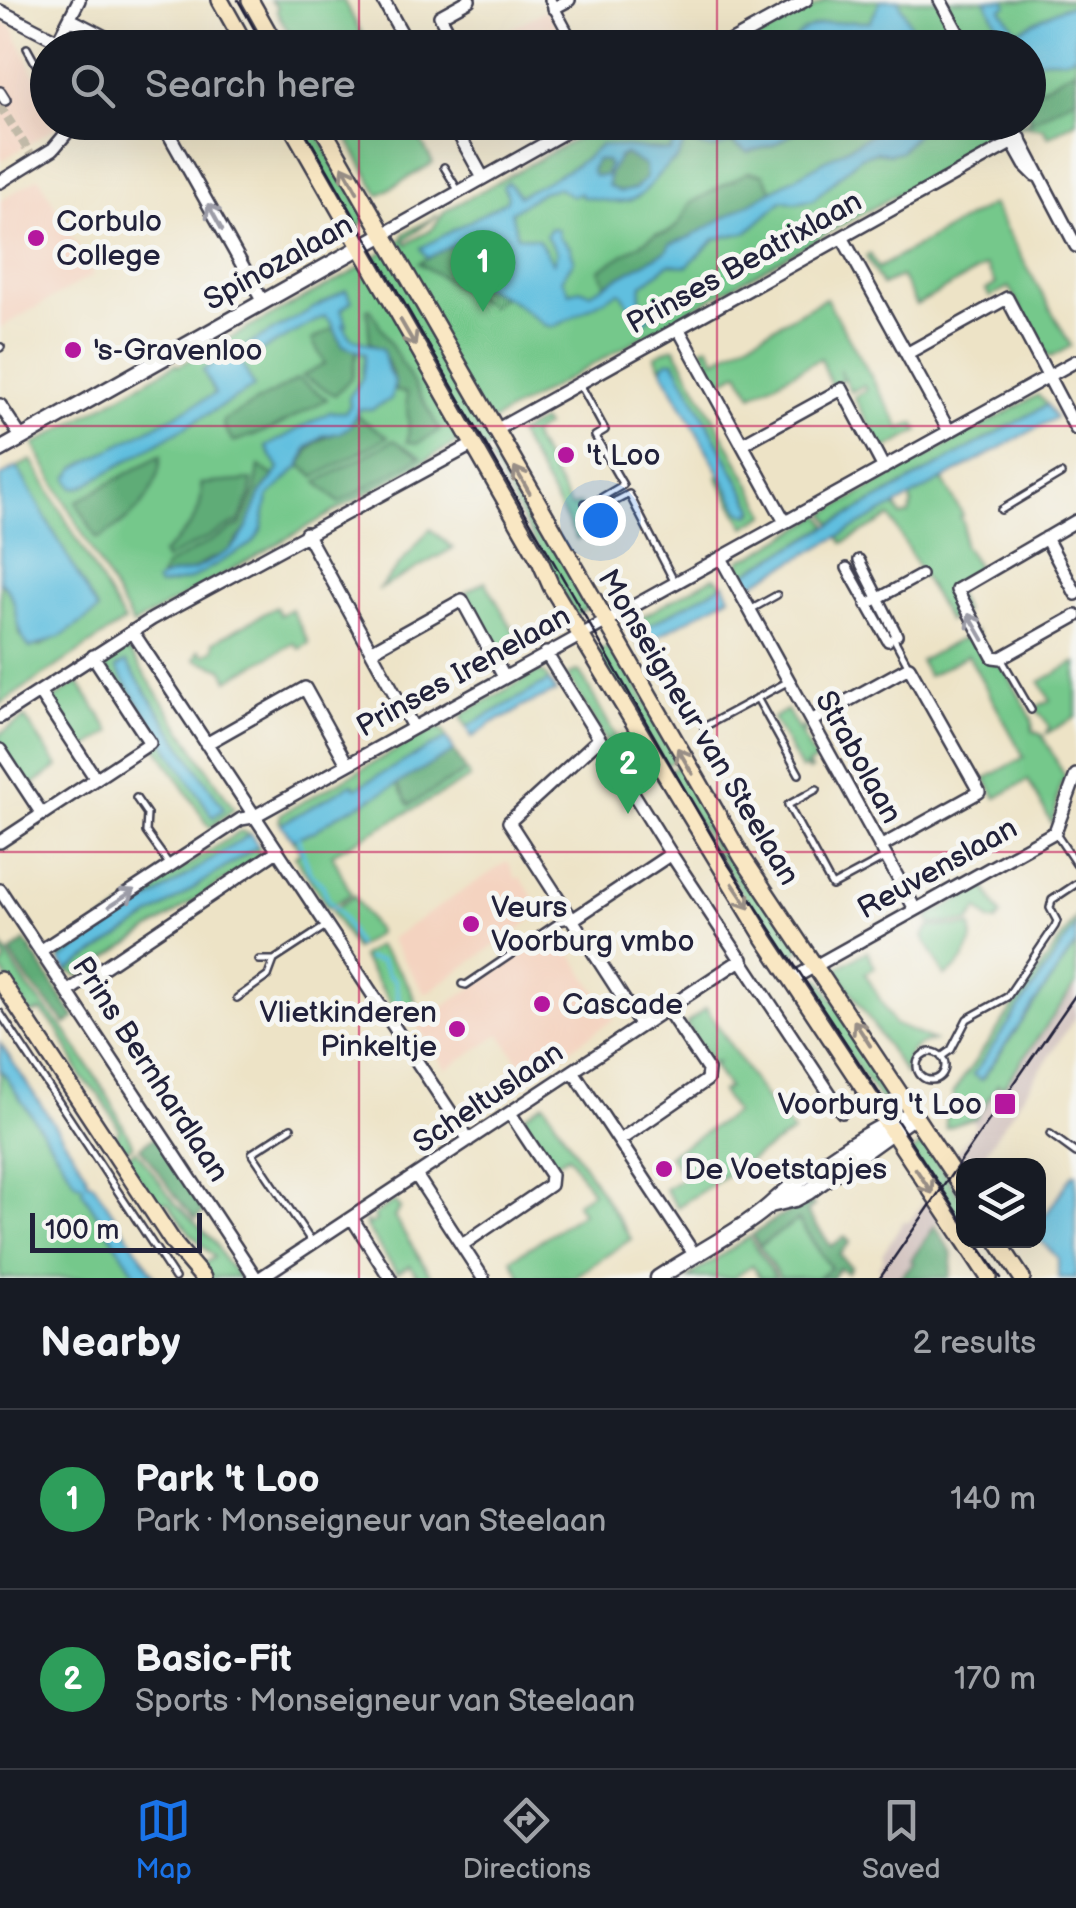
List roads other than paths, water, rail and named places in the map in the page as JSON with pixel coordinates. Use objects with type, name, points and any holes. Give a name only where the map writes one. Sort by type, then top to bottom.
[{"type":"main road","points":[[220,0],[236,30]]},
{"type":"main road","points":[[250,0],[267,30]]},
{"type":"main road","name":"Monseigneur van Steelaan","points":[[299,140],[662,771],[792,979],[956,1228]]},
{"type":"main road","name":"Monseigneur van Steelaan","points":[[329,140],[742,857],[956,1178]]},
{"type":"main road","points":[[0,980],[175,1245],[203,1278]]},
{"type":"main road","points":[[175,1245],[190,1278]]},
{"type":"main road","name":"Monseigneur van Steelaan","points":[[969,1248],[990,1278]]},
{"type":"main road","points":[[1002,1248],[1022,1278]]},
{"type":"street","points":[[64,30],[79,0]]},
{"type":"street","points":[[383,0],[400,30]]},
{"type":"street","points":[[447,30],[440,16],[469,0]]},
{"type":"street","points":[[751,30],[806,0]]},
{"type":"street","points":[[940,0],[956,30]]},
{"type":"street","points":[[560,2],[570,30]]},
{"type":"street","points":[[0,11],[37,30]]},
{"type":"street","points":[[70,19],[91,30]]},
{"type":"street","points":[[0,182],[53,149],[60,140]]},
{"type":"street","points":[[172,140],[263,302]]},
{"type":"street","points":[[462,140],[483,178]]},
{"type":"street","name":"Spinozalaan","points":[[0,450],[551,140]]},
{"type":"street","points":[[1016,140],[1026,166],[1038,178],[1076,246]]},
{"type":"street","name":"Prinses Beatrixlaan","points":[[494,430],[1016,140]]},
{"type":"street","points":[[842,236],[950,430]]},
{"type":"street","points":[[908,352],[1007,298],[1076,429]]},
{"type":"street","points":[[678,328],[785,522]]},
{"type":"street","name":"Prinses Irenelaan","points":[[40,951],[241,820],[253,817],[1076,361]]},
{"type":"street","points":[[742,444],[842,390],[884,468]]},
{"type":"street","points":[[0,405],[21,437]]},
{"type":"street","points":[[0,717],[132,631],[472,445]]},
{"type":"street","points":[[1076,521],[957,590],[993,656],[1001,658],[1076,616]]},
{"type":"street","points":[[306,534],[413,727]]},
{"type":"street","points":[[1046,538],[1076,594]]},
{"type":"street","points":[[721,558],[750,610]]},
{"type":"street","points":[[852,565],[870,580],[890,616],[893,638],[876,623],[856,586],[852,565]]},
{"type":"street","points":[[866,605],[920,574]]},
{"type":"street","points":[[856,586],[870,580]]},
{"type":"street","points":[[370,651],[462,600],[504,677]]},
{"type":"street","name":"Strabolaan","points":[[750,610],[915,909]]},
{"type":"street","points":[[876,623],[890,616]]},
{"type":"street","points":[[132,631],[468,1140]]},
{"type":"street","points":[[546,653],[671,854],[842,1112]]},
{"type":"street","points":[[0,842],[150,743],[93,656]]},
{"type":"street","points":[[811,721],[909,667],[979,792],[883,852]]},
{"type":"street","points":[[206,744],[305,688],[347,764]]},
{"type":"street","points":[[39,692],[96,779]]},
{"type":"street","points":[[598,740],[509,822],[641,1026]]},
{"type":"street","points":[[0,750],[42,814]]},
{"type":"street","name":"Reuvenslaan","points":[[792,979],[1055,832],[1076,775]]},
{"type":"street","points":[[67,992],[278,852]]},
{"type":"street","points":[[572,920],[671,854]]},
{"type":"street","name":"Prins Bernhardlaan","points":[[0,890],[258,1278]]},
{"type":"street","name":"Scheltuslaan","points":[[258,1278],[742,959]]},
{"type":"street","points":[[620,1140],[707,1080],[708,1070],[667,1009]]},
{"type":"street","points":[[573,1071],[694,1254]]},
{"type":"street","points":[[462,1245],[550,1185],[551,1175],[510,1112]]},
{"type":"street","points":[[658,1278],[915,1115]]},
{"type":"street","points":[[416,1175],[483,1278]]},
{"type":"street","points":[[352,1218],[390,1278]]},
{"type":"lane","points":[[26,48],[30,55]]},
{"type":"lane","points":[[444,167],[458,192]]},
{"type":"lane","points":[[580,384],[605,430],[595,436],[623,485],[586,506],[585,503]]},
{"type":"lane","points":[[1001,510],[1061,474]]},
{"type":"lane","points":[[610,504],[629,494],[676,583]]},
{"type":"lane","points":[[750,610],[777,596]]},
{"type":"lane","points":[[893,638],[909,667]]},
{"type":"lane","points":[[1001,658],[1031,710]]},
{"type":"lane","points":[[704,728],[789,680]]},
{"type":"lane","points":[[757,698],[799,774]]},
{"type":"lane","points":[[817,789],[788,804],[832,886],[883,852]]},
{"type":"lane","points":[[136,798],[147,814],[146,832],[170,866]]},
{"type":"lane","points":[[1055,832],[1064,840],[1076,864]]},
{"type":"lane","points":[[942,1056],[951,1050],[967,1019],[1007,996],[1055,926],[1052,900],[1076,884]]},
{"type":"lane","points":[[462,984],[559,922],[572,920]]},
{"type":"lane","points":[[259,960],[274,960],[326,926]]},
{"type":"lane","points":[[237,998],[268,976],[274,960]]},
{"type":"lane","points":[[0,1012],[174,1278]]},
{"type":"lane","points":[[930,1052],[942,1056],[945,1068],[941,1076],[928,1080],[920,1076],[916,1064],[921,1055],[930,1052]]},
{"type":"lane","points":[[290,1128],[252,1152],[312,1244]]},
{"type":"lane","points":[[1050,1134],[1076,1153]]},
{"type":"water","points":[[881,0],[898,0],[913,30],[807,30],[836,22],[870,22]]},
{"type":"water","points":[[985,0],[1005,0],[1007,5],[1001,9],[1016,30],[1001,30]]},
{"type":"water","points":[[1076,5],[1076,54],[1046,60],[1046,30],[1019,30]]},
{"type":"water","points":[[674,140],[782,140],[748,152],[731,143],[713,149],[685,142],[677,160],[632,200],[617,202],[582,197],[580,193],[573,196],[557,188],[542,192],[511,212],[517,236],[538,239],[553,263],[557,252],[546,236],[550,228],[558,229],[574,260],[562,279],[570,293],[580,289],[590,293],[666,251],[670,244],[690,237],[861,140],[911,140],[901,151],[860,157],[813,200],[783,200],[747,232],[715,239],[687,266],[669,264],[642,285],[640,299],[649,319],[639,324],[618,292],[562,323],[545,325],[511,300],[479,285],[467,270],[476,244],[474,235],[427,258],[421,248],[506,201],[503,186],[508,182],[519,196],[576,165],[601,145],[670,151]],"holes":[[[625,154],[645,166],[646,178],[635,189],[620,192],[608,186],[609,175],[594,176],[591,170],[596,160],[606,161],[609,173]]]},
{"type":"water","points":[[346,290],[352,301],[341,310],[347,325],[343,325],[351,338],[383,349],[395,382],[391,399],[372,409],[359,409],[349,427],[322,436],[307,448],[300,466],[268,497],[262,529],[253,543],[189,580],[159,586],[156,582],[161,579],[193,570],[234,545],[279,469],[266,447],[330,412],[345,412],[350,406],[349,397],[362,379],[365,354],[342,345],[325,316],[241,362],[254,387],[82,487],[73,488],[68,478],[76,468],[215,394],[203,370]]},
{"type":"water","points":[[667,361],[674,361],[754,509],[750,515],[741,512],[663,371]]},
{"type":"water","points":[[1047,405],[1055,418],[750,585],[744,574]]},
{"type":"water","points":[[17,467],[98,611],[62,636],[30,648],[24,641],[7,588],[0,581],[0,477]]},
{"type":"water","points":[[724,584],[730,596],[640,646],[634,634]]},
{"type":"water","points":[[126,662],[224,809],[213,817],[116,668]]},
{"type":"water","points":[[549,681],[556,692],[521,707],[472,737],[467,727]]},
{"type":"water","points":[[447,738],[454,751],[315,831],[292,839],[281,824],[352,784],[356,788]]},
{"type":"water","points":[[250,834],[258,846],[67,971],[60,960]]},
{"type":"water","points":[[1076,926],[1076,944],[981,1080],[973,1075]]},
{"type":"water","points":[[0,1043],[85,1171],[88,1182],[93,1183],[156,1278],[138,1278],[82,1191],[83,1186],[76,1182],[0,1068]]},
{"type":"water","points":[[1076,1174],[1076,1278],[1058,1278],[1058,1258],[1046,1246],[1046,1214]]},
{"type":"waterway","points":[[298,838],[310,873],[323,886],[357,945]]},
{"type":"waterway","points":[[367,959],[381,961],[395,980],[401,1010]]},
{"type":"tunnel","points":[[0,106],[35,161]]},
{"type":"tram line","points":[[238,0],[255,30]]},
{"type":"tram line","points":[[310,140],[726,861],[956,1210]]},
{"type":"tram line","points":[[880,1278],[1076,994]]},
{"type":"tram line","points":[[980,1248],[1001,1278]]},
{"type":"place","name":"Corbulo College","points":[[36,238]]},
{"type":"place","name":"Park 't Loo","points":[[483,312]]},
{"type":"place","name":"'s-Gravenloo","points":[[73,350]]},
{"type":"place","name":"'t Loo","points":[[566,455]]},
{"type":"place","name":"Basic-Fit","points":[[628,814]]},
{"type":"place","name":"Veurs Voorburg vmbo","points":[[471,924]]},
{"type":"place","name":"Cascade","points":[[542,1004]]},
{"type":"place","name":"Vlietkinderen Pinkeltje","points":[[457,1029]]},
{"type":"place","name":"Voorburg 't Loo","points":[[1005,1104]]},
{"type":"place","name":"De Voetstapjes","points":[[664,1169]]}]
